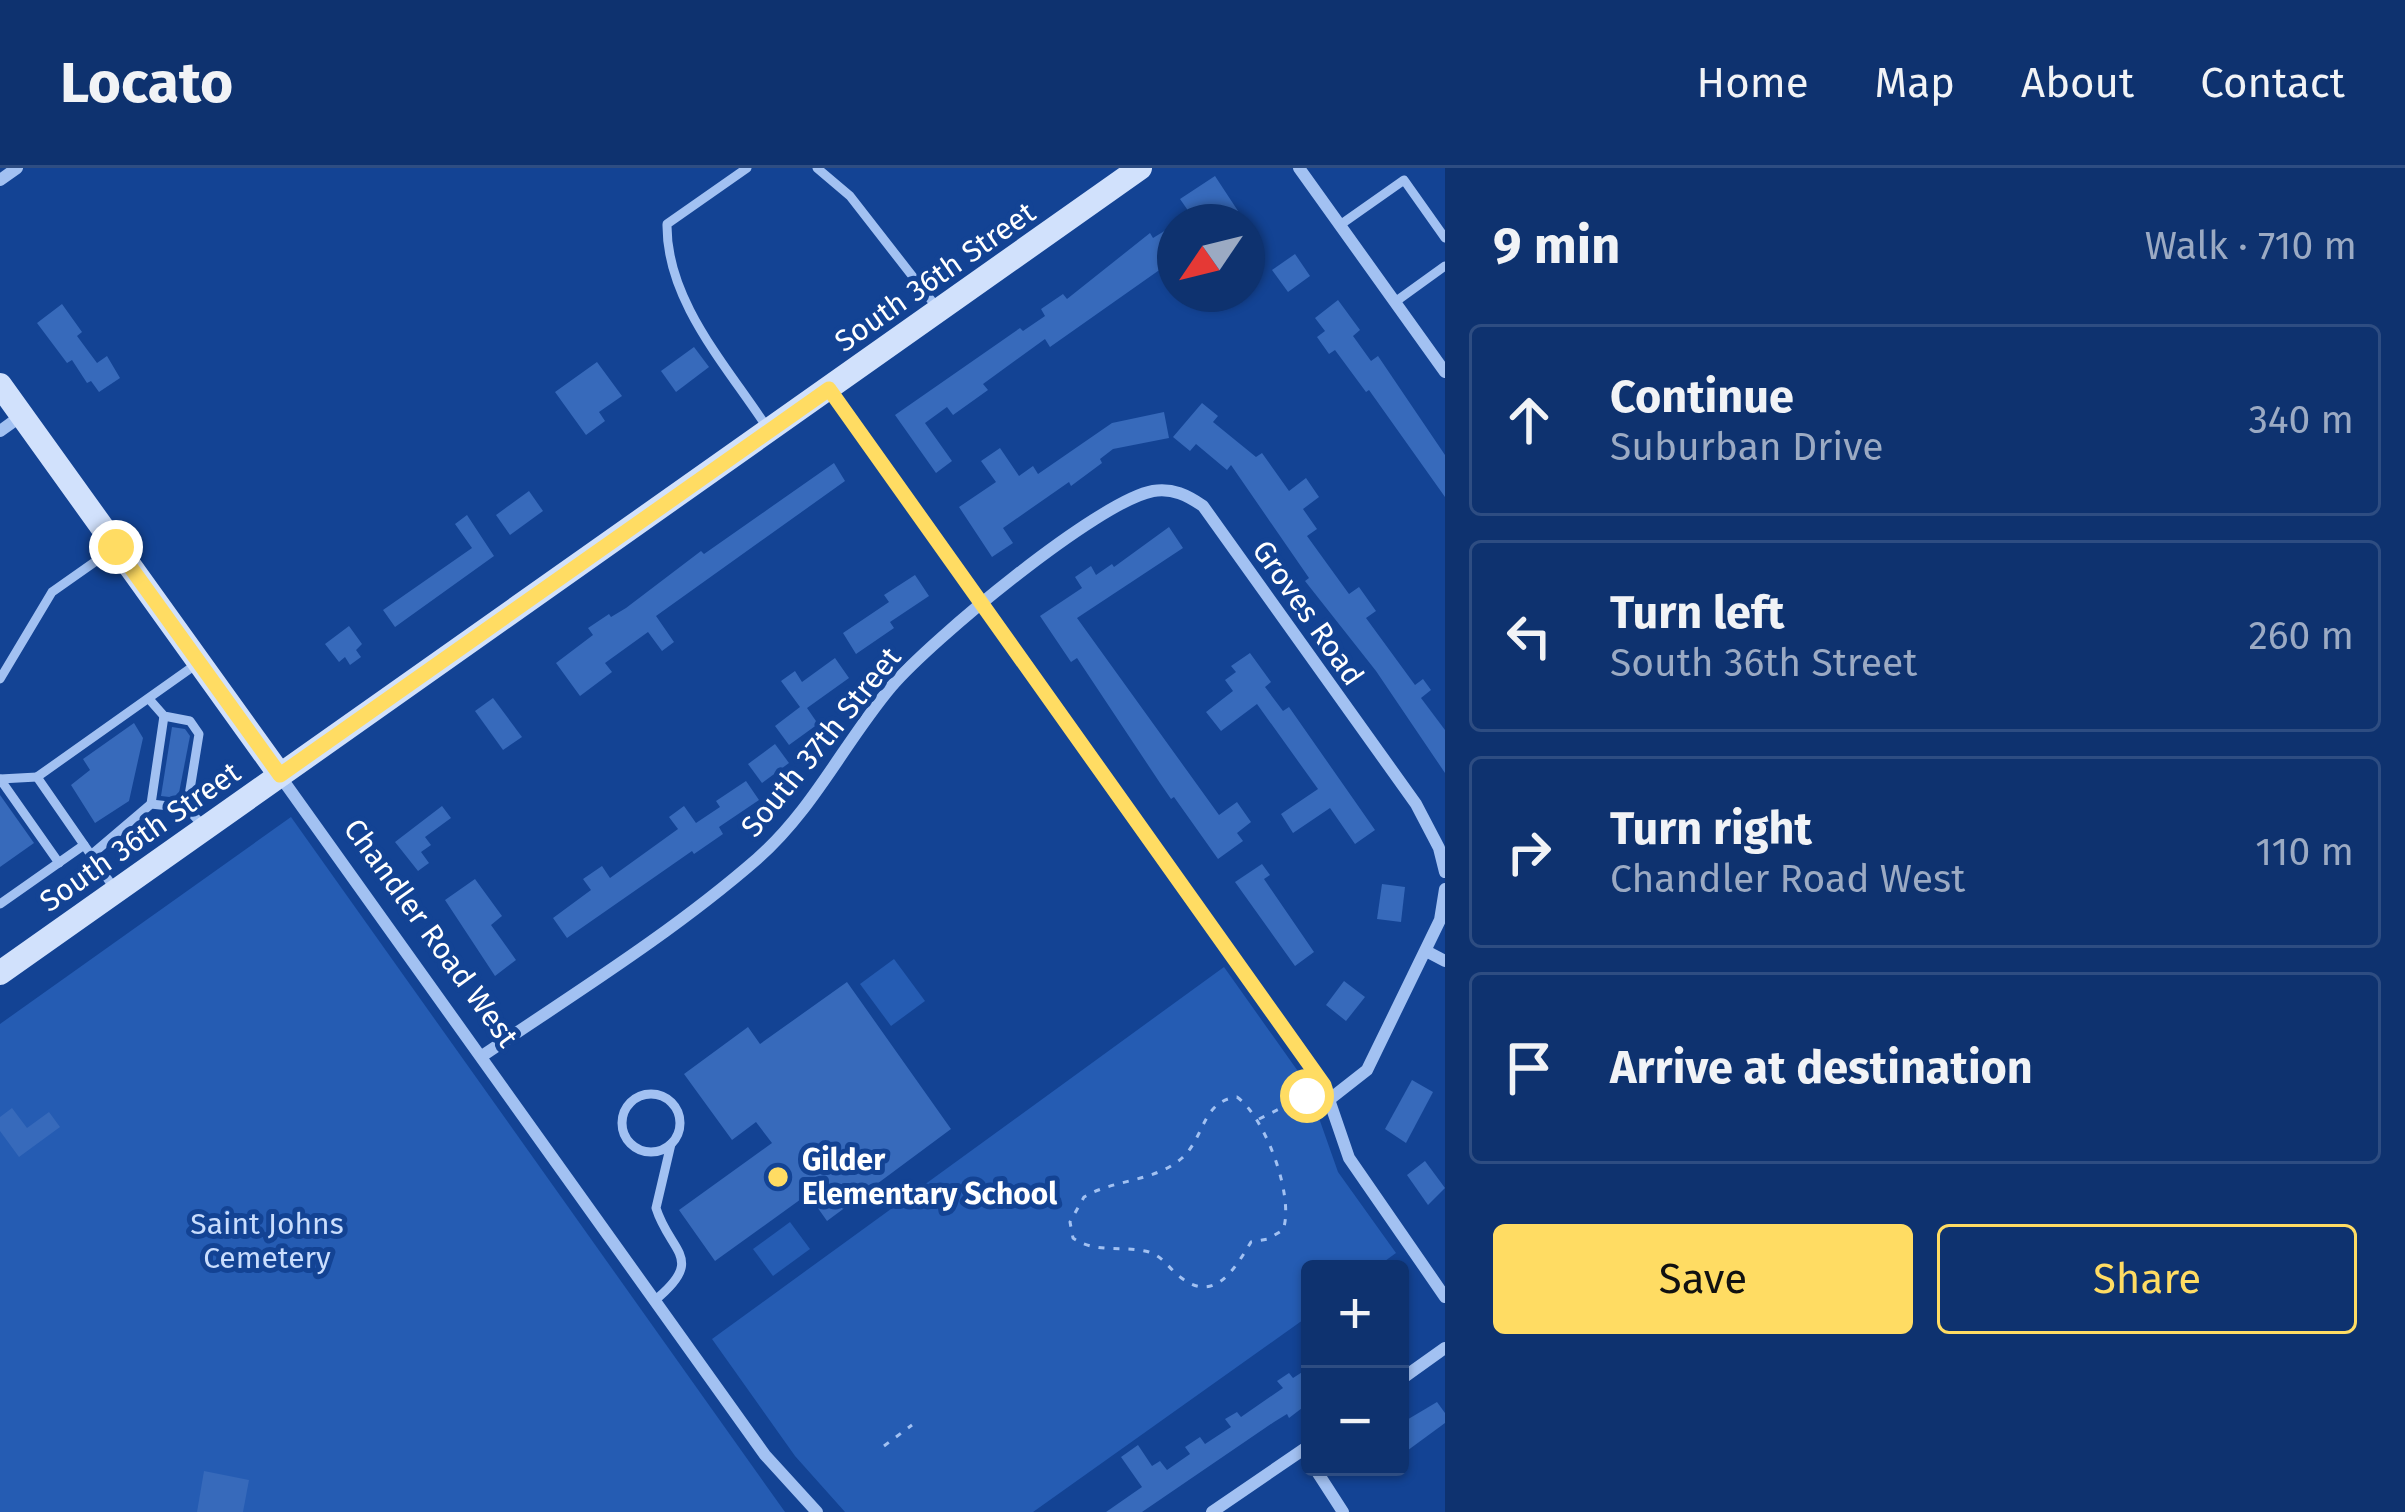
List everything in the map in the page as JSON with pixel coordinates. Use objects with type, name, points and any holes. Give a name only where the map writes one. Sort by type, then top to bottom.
[{"type":"main road","name":"South 36th Street","points":[[0,974],[116,891],[196,818],[280,775],[1140,168]]},
{"type":"main road","name":"Chandler Road West","points":[[0,385],[280,775]]},
{"type":"street","points":[[0,180],[17,168]]},
{"type":"street","points":[[1299,168],[1445,372]]},
{"type":"street","points":[[829,389],[1324,1085],[1348,1158],[1445,1297]]},
{"type":"street","points":[[0,431],[21,416]]},
{"type":"street","name":"Groves Road","points":[[1073,534],[1126,499],[1156,490],[1182,492],[1203,506],[1416,804],[1439,848],[1445,872]]},
{"type":"street","name":"South 37th Street","points":[[482,1056],[692,911],[760,857],[811,800],[891,687],[942,636],[1073,534]]},
{"type":"street","name":"Chandler Road West","points":[[280,775],[765,1454],[817,1512]]},
{"type":"street","points":[[1330,1099],[1367,1070],[1440,920],[1445,890]]},
{"type":"street","points":[[1426,951],[1445,961]]},
{"type":"street","points":[[1409,1374],[1445,1348]]},
{"type":"street","points":[[1212,1512],[1301,1461]]},
{"type":"street","points":[[1321,1476],[1343,1512]]},
{"type":"lane","points":[[747,168],[667,224],[667,255],[694,317],[770,430]]},
{"type":"lane","points":[[817,168],[850,196],[938,309]]},
{"type":"lane","points":[[1340,225],[1404,180],[1445,238]]},
{"type":"lane","points":[[1395,302],[1445,266]]},
{"type":"lane","points":[[0,679],[52,592],[116,547]]},
{"type":"lane","points":[[0,779],[37,777],[198,663]]},
{"type":"lane","points":[[149,699],[164,716],[190,721],[199,734],[186,784],[196,818]]},
{"type":"lane","points":[[0,904],[151,804],[165,741],[164,716]]},
{"type":"lane","points":[[37,777],[116,891]]},
{"type":"lane","points":[[0,779],[58,863]]},
{"type":"lane","points":[[151,804],[196,818]]},
{"type":"lane","points":[[654,1301],[679,1278],[683,1264],[680,1247],[656,1208],[680,1126],[676,1107],[660,1095],[632,1101],[623,1117],[630,1143],[655,1152],[671,1144]]},
{"type":"path","points":[[1257,1120],[1324,1085]]},
{"type":"path","points":[[1237,1097],[1257,1120],[1283,1183],[1286,1219],[1277,1235],[1251,1242],[1228,1280],[1212,1286],[1194,1285],[1162,1258],[1147,1252],[1095,1247],[1073,1238],[1070,1222],[1084,1197],[1172,1165],[1192,1146],[1209,1110],[1218,1102],[1237,1097]]},
{"type":"path","points":[[884,1446],[912,1424]]},
{"type":"green space","name":"Saint Johns Cemetery","points":[[291,817],[785,1512],[0,1512],[0,1024]]},
{"type":"green space","points":[[894,959],[925,1001],[891,1026],[860,984]]},
{"type":"green space","points":[[1224,967],[1307,1084],[1338,1172],[1396,1253],[1386,1260],[1301,1260],[1301,1321],[1033,1512],[845,1512],[795,1456],[712,1339]]},
{"type":"green space","points":[[790,1222],[810,1249],[773,1276],[753,1249]]},
{"type":"building","points":[[1215,176],[1233,204],[1183,204],[1180,199]]},
{"type":"building","points":[[1150,233],[1153,238],[1157,236],[1157,272],[1050,347],[1045,339],[983,384],[988,390],[953,415],[947,407],[925,423],[952,461],[936,473],[895,415],[1020,328],[1023,331],[1045,316],[1041,309],[1063,294],[1067,299]]},
{"type":"building","points":[[1295,254],[1310,276],[1288,292],[1272,270]]},
{"type":"building","points":[[1338,300],[1360,330],[1353,336],[1371,361],[1378,356],[1445,455],[1445,497],[1369,390],[1335,350],[1329,354],[1317,337],[1325,331],[1315,318]]},
{"type":"building","points":[[62,304],[97,363],[107,356],[120,378],[99,392],[72,360],[67,363],[37,323]]},
{"type":"building","points":[[694,347],[709,367],[676,392],[661,371]]},
{"type":"building","points":[[597,362],[622,396],[599,412],[605,421],[586,435],[555,392]]},
{"type":"building","points":[[1202,403],[1218,416],[1213,422],[1256,457],[1262,453],[1289,491],[1306,478],[1319,497],[1303,509],[1317,529],[1307,536],[1349,594],[1359,587],[1376,611],[1366,618],[1415,685],[1423,679],[1431,690],[1421,698],[1445,730],[1445,773],[1376,671],[1305,581],[1309,578],[1231,465],[1227,470],[1196,444],[1190,451],[1173,437]]},
{"type":"building","points":[[1164,412],[1169,438],[1113,449],[1071,486],[1069,482],[1003,528],[1013,543],[992,557],[959,507],[996,482],[981,461],[1000,448],[1019,476],[1033,466],[1038,474],[1112,423]]},
{"type":"building","points":[[834,463],[845,481],[656,616],[674,642],[662,651],[648,632],[605,663],[612,672],[580,696],[556,663],[593,635],[588,628],[626,608],[701,551],[704,554]]},
{"type":"building","points":[[529,491],[543,511],[510,535],[496,515]]},
{"type":"building","points":[[467,515],[494,556],[395,627],[383,610],[472,548],[455,524]]},
{"type":"building","points":[[1169,527],[1183,548],[1077,618],[1219,815],[1237,802],[1251,822],[1237,833],[1243,841],[1218,859],[1171,799],[1077,658],[1071,662],[1040,616],[1082,588],[1075,577],[1091,566],[1096,575],[1114,567]]},
{"type":"building","points":[[915,575],[929,596],[890,622],[894,628],[856,654],[843,633],[889,602],[884,595]]},
{"type":"building","points":[[349,626],[362,644],[356,650],[361,657],[350,665],[345,657],[339,662],[325,644]]},
{"type":"building","points":[[1250,653],[1271,682],[1265,687],[1283,711],[1289,707],[1375,830],[1355,844],[1330,808],[1293,833],[1281,814],[1318,789],[1257,704],[1221,731],[1206,712],[1233,691],[1225,680],[1236,672],[1231,666]]},
{"type":"building","points":[[835,658],[849,678],[807,708],[818,724],[789,745],[775,726],[800,707],[781,681],[795,671],[802,682]]},
{"type":"building","points":[[493,698],[522,737],[503,750],[475,711]]},
{"type":"building","points":[[134,723],[143,738],[129,801],[95,823],[71,785],[90,770],[83,759]]},
{"type":"building","points":[[172,727],[185,729],[190,736],[178,798],[161,796]]},
{"type":"building","points":[[775,744],[789,763],[762,783],[748,764]]},
{"type":"building","points":[[746,781],[759,800],[719,827],[723,834],[567,938],[553,918],[591,890],[583,879],[602,866],[610,878],[678,829],[669,817],[684,806],[696,823],[720,807],[716,801]]},
{"type":"building","points":[[0,795],[34,843],[0,867]]},
{"type":"building","points":[[442,806],[451,818],[425,837],[431,845],[421,852],[429,863],[418,871],[395,842]]},
{"type":"building","points":[[1262,864],[1270,875],[1264,879],[1314,952],[1295,966],[1235,882]]},
{"type":"building","points":[[475,879],[502,916],[491,925],[516,960],[495,976],[445,900]]},
{"type":"building","points":[[1382,884],[1405,887],[1401,922],[1377,919]]},
{"type":"building","points":[[1344,981],[1365,997],[1346,1021],[1326,1005]]},
{"type":"building","name":"Gilder Elementary School","points":[[847,982],[951,1129],[827,1221],[808,1194],[715,1261],[679,1210],[772,1143],[756,1122],[732,1140],[684,1074],[748,1027],[760,1044]]},
{"type":"building","points":[[1412,1080],[1433,1092],[1406,1143],[1385,1129]]},
{"type":"building","points":[[12,1108],[27,1128],[49,1112],[60,1127],[19,1157],[0,1131],[0,1117]]},
{"type":"building","points":[[1425,1161],[1445,1188],[1428,1205],[1407,1175]]},
{"type":"building","points":[[1289,1373],[1293,1378],[1301,1373],[1301,1409],[1289,1418],[1287,1414],[1274,1422],[1142,1512],[1106,1512],[1142,1487],[1121,1457],[1138,1445],[1152,1466],[1160,1461],[1167,1470],[1190,1454],[1185,1447],[1200,1437],[1205,1444],[1231,1427],[1225,1419],[1237,1412],[1241,1417],[1283,1388],[1277,1381]]},
{"type":"building","points":[[1437,1402],[1445,1413],[1445,1423],[1409,1449],[1409,1419]]},
{"type":"building","points":[[204,1471],[249,1480],[243,1512],[197,1512]]},
{"type":"place","name":"Gilder Elementary School","points":[[778,1177]]},
{"type":"route","points":[[116,547],[280,775],[829,389],[1324,1085],[1307,1096]]}]
